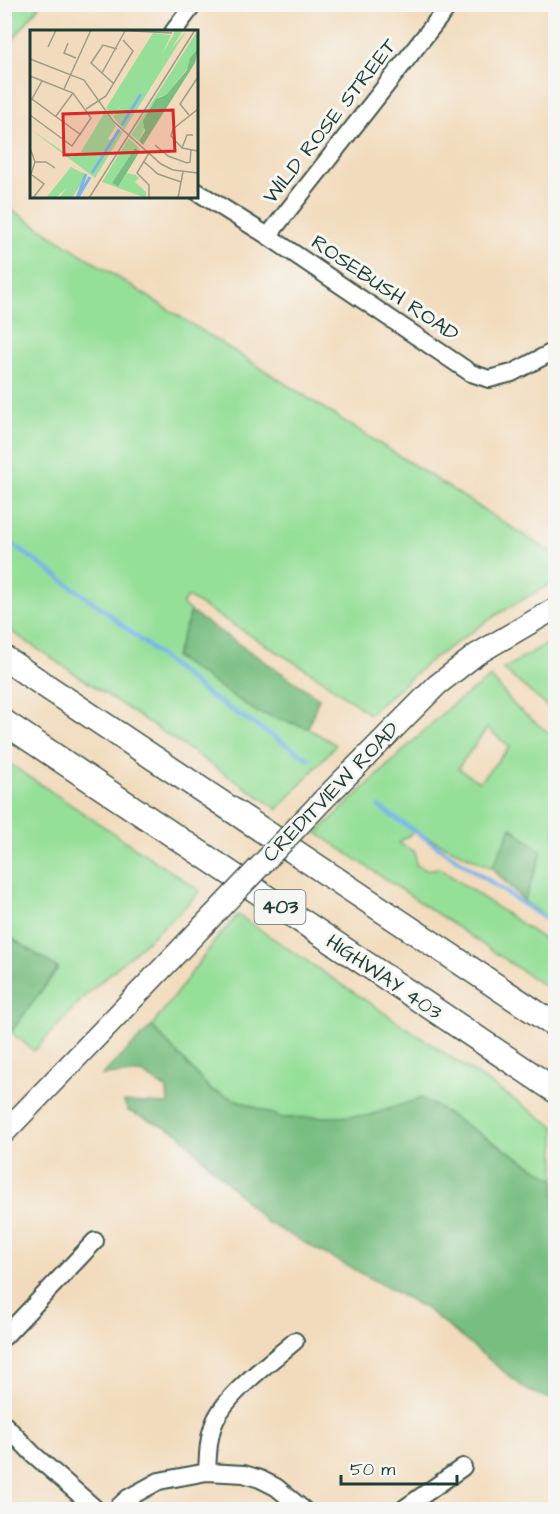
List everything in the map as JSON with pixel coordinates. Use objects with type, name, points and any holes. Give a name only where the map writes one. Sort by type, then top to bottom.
[{"type":"highway","name":"403","points":[[4,658],[555,1026]]},
{"type":"highway","name":"HIGHWAY 403","points":[[4,722],[555,1091]]},
{"type":"main road","name":"CREDITVIEW ROAD","points":[[4,1133],[323,800],[437,685],[477,654],[555,608]]},
{"type":"street","points":[[174,30],[194,4]]},
{"type":"street","name":"WILD ROSE STREET","points":[[268,236],[450,4]]},
{"type":"street","name":"ROSEBUSH ROAD","points":[[198,192],[268,236],[471,373],[489,379],[512,373],[555,350]]},
{"type":"street","points":[[4,1337],[95,1241]]},
{"type":"street","points":[[207,1472],[209,1442],[214,1422],[225,1404],[295,1341]]},
{"type":"street","points":[[4,1424],[33,1454],[97,1509]]},
{"type":"street","points":[[402,1509],[463,1467]]},
{"type":"street","points":[[115,1509],[128,1498],[159,1481],[207,1472],[244,1474],[260,1479],[276,1487],[304,1509]]},
{"type":"green space","points":[[40,5],[5,50],[4,6]]},
{"type":"green space","points":[[4,205],[555,555],[555,581],[498,614],[431,660],[369,714],[320,678],[188,597],[182,604],[191,612],[175,657],[257,712],[308,728],[336,745],[278,809],[5,627]]},
{"type":"green space","points":[[191,612],[319,698],[308,728],[257,712],[175,657]]},
{"type":"green space","points":[[555,639],[555,713],[503,669]]},
{"type":"green space","points":[[491,677],[515,706],[555,738],[555,924],[524,901],[542,852],[512,828],[492,868],[414,831],[399,843],[415,852],[416,865],[426,870],[439,868],[555,947],[555,993],[317,833],[449,707]],"holes":[[[487,728],[510,747],[479,782],[458,768]]]},
{"type":"green space","points":[[4,760],[200,891],[180,912],[87,994],[34,1051],[11,1032],[58,969],[5,934]]},
{"type":"green space","points":[[511,828],[542,852],[524,901],[492,868]]},
{"type":"green space","points":[[238,915],[555,1127],[555,1180],[422,1099],[367,1116],[283,1118],[211,1090],[152,1026],[218,937]]},
{"type":"green space","points":[[5,934],[58,968],[11,1032],[5,1028]]},
{"type":"green space","points":[[152,1026],[211,1090],[283,1118],[367,1116],[422,1098],[555,1180],[555,1401],[527,1390],[425,1308],[266,1222],[177,1132],[128,1111],[124,1102],[168,1104],[167,1089],[142,1073],[102,1075]]},
{"type":"waterway","points":[[4,538],[104,610],[208,695],[309,759]]},
{"type":"waterway","points":[[379,807],[556,926]]}]
